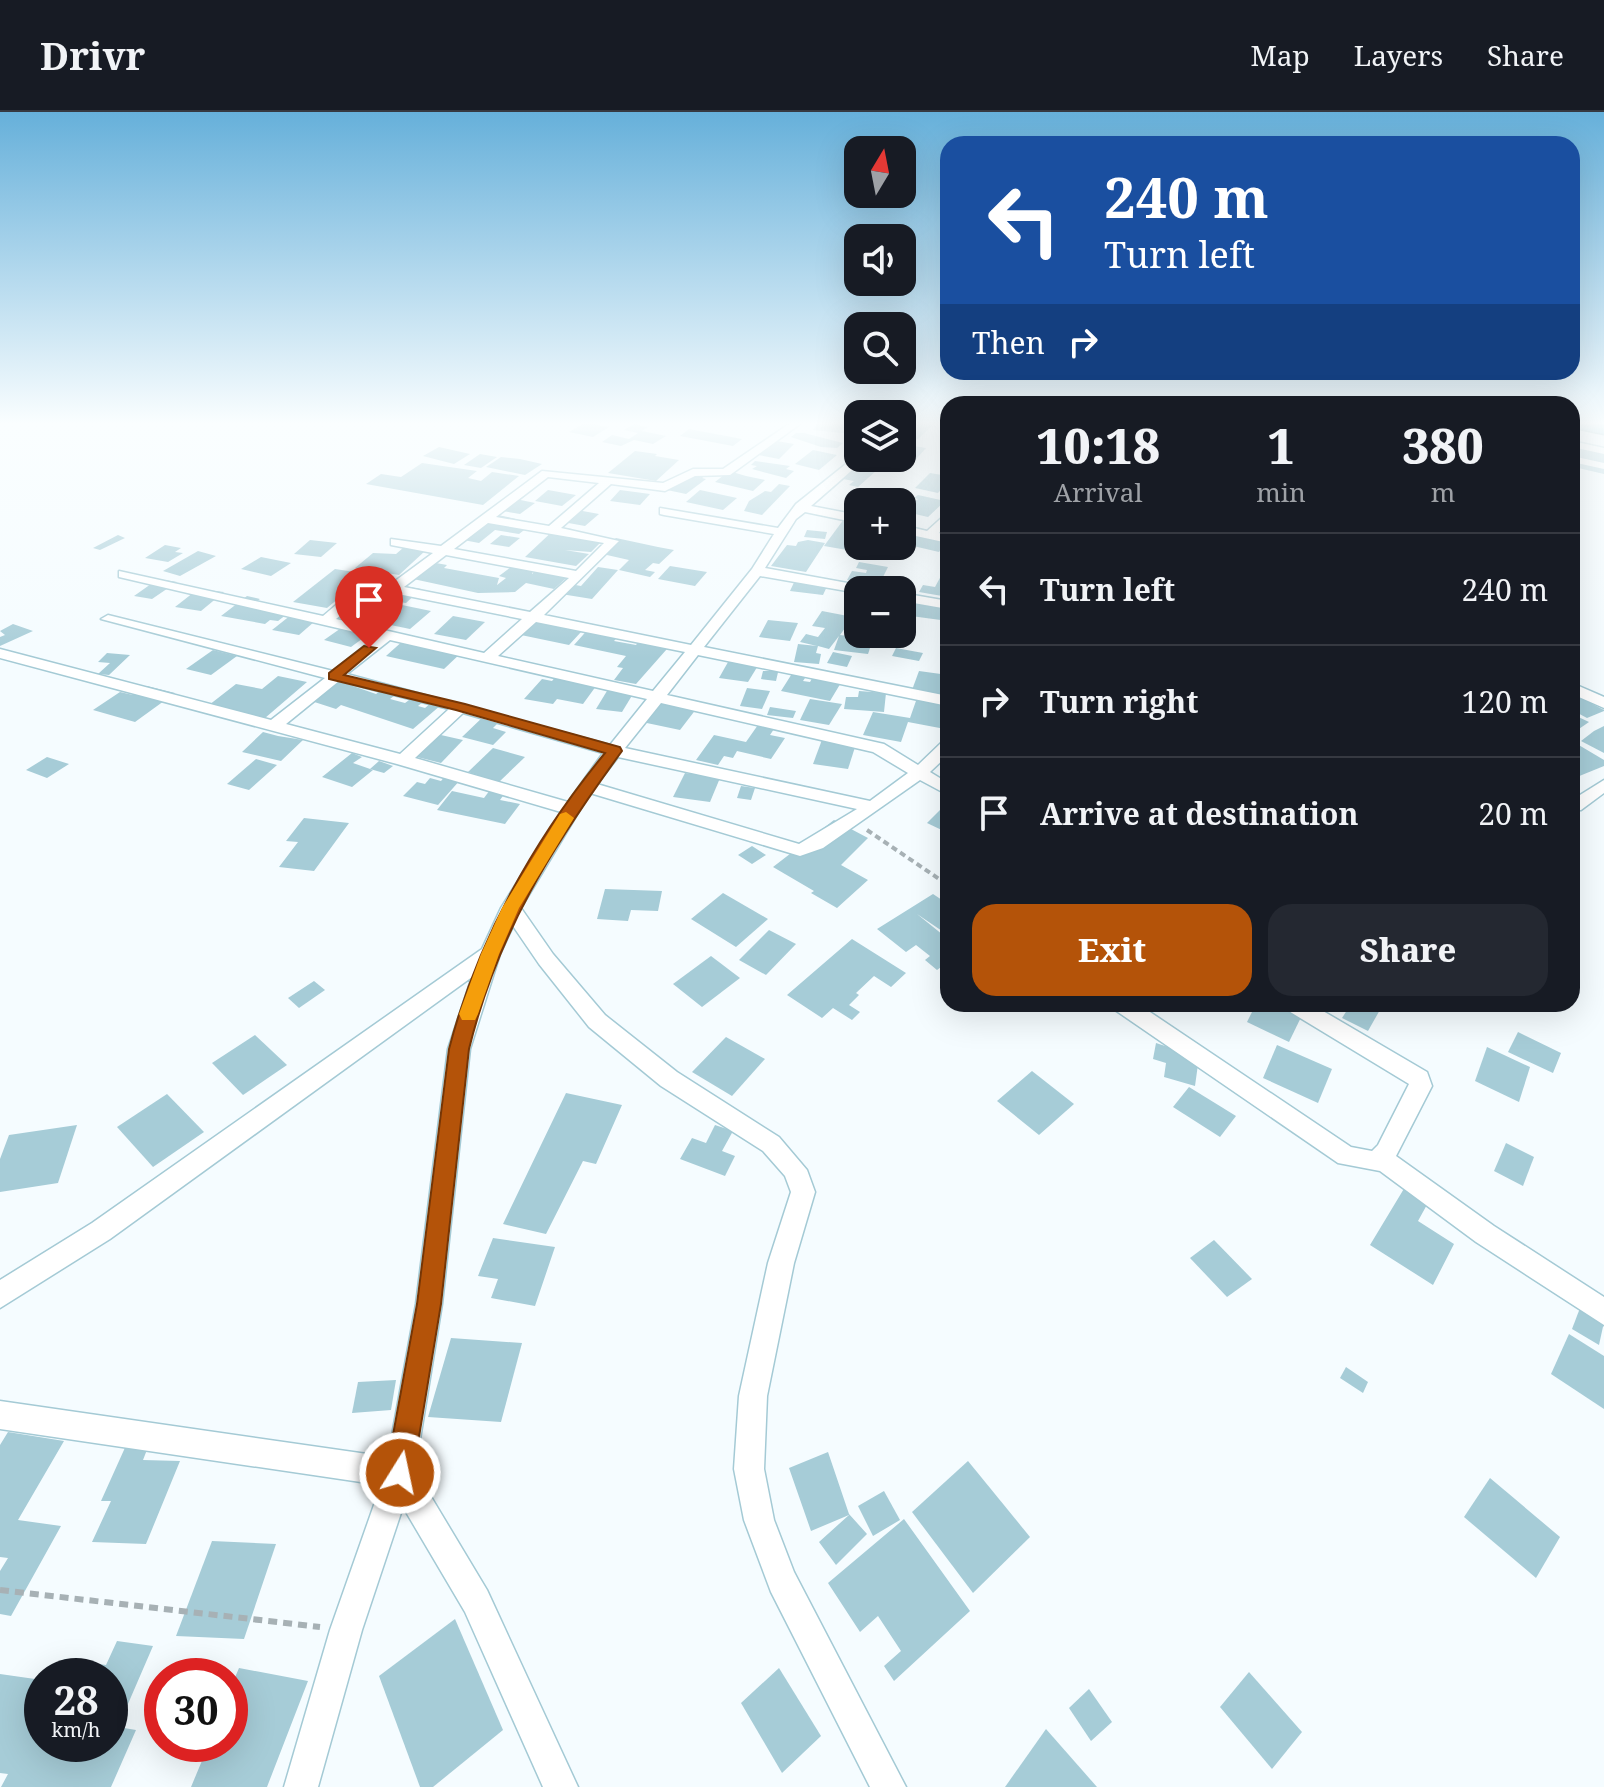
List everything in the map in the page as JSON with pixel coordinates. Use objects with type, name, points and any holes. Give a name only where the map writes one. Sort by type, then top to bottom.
[{"type":"street","points":[[393,589],[505,502]]},
{"type":"street","points":[[554,528],[584,502]]},
{"type":"street","points":[[301,1787],[346,1630],[400,1473],[429,1304],[459,1049],[490,954],[511,908],[586,786],[654,696],[696,649],[757,571],[806,502]]},
{"type":"street","points":[[800,507],[844,516]]},
{"type":"street","points":[[664,511],[782,532]]},
{"type":"street","points":[[483,518],[554,528],[613,541],[579,576],[488,657]]},
{"type":"street","points":[[930,535],[940,524]]},
{"type":"street","points":[[916,532],[940,537]]},
{"type":"street","points":[[396,542],[579,576]]},
{"type":"street","points":[[757,571],[844,586]]},
{"type":"street","points":[[124,574],[878,748],[940,785]]},
{"type":"street","points":[[326,620],[367,588],[377,586],[940,699]]},
{"type":"street","points":[[916,599],[940,604]]},
{"type":"street","points":[[108,619],[460,707],[614,751],[873,807]]},
{"type":"street","points":[[274,726],[387,635]]},
{"type":"street","points":[[0,653],[403,760],[572,809]]},
{"type":"street","points":[[1580,695],[1604,703]]},
{"type":"street","points":[[403,760],[460,707]]},
{"type":"street","points":[[586,786],[790,849],[810,847],[853,820],[920,772],[940,753]]},
{"type":"street","points":[[1580,802],[1604,785]]},
{"type":"street","points":[[511,908],[546,959],[597,1021],[669,1079],[771,1144],[795,1170],[803,1192],[781,1263],[753,1396],[749,1469],[759,1520],[782,1581],[889,1787]]},
{"type":"street","points":[[0,1295],[101,1231],[490,954]]},
{"type":"street","points":[[1134,1012],[1346,1156],[1363,1162],[1381,1158],[1421,1086],[1419,1079],[1307,1012]]},
{"type":"street","points":[[1381,1158],[1485,1234],[1604,1312]]},
{"type":"street","points":[[0,1415],[400,1473]]},
{"type":"street","points":[[400,1473],[476,1601],[561,1787]]},
{"type":"path","points":[[853,820],[940,880]]},
{"type":"path","points":[[0,1590],[346,1630]]},
{"type":"building","points":[[506,502],[535,503],[520,514],[496,510]]},
{"type":"building","points":[[541,502],[567,502],[562,506]]},
{"type":"building","points":[[687,502],[732,502],[723,510]]},
{"type":"building","points":[[748,502],[774,502],[762,515],[744,511]]},
{"type":"building","points":[[916,502],[940,502],[940,506],[928,517],[916,514]]},
{"type":"building","points":[[577,510],[599,514],[585,526],[563,522]]},
{"type":"building","points":[[488,513],[532,524],[519,534],[495,530],[479,543],[453,538]]},
{"type":"building","points":[[844,519],[844,549],[824,546]]},
{"type":"building","points":[[557,527],[572,529],[568,533],[595,535],[591,539],[602,541],[591,552],[565,550],[589,554],[576,566],[525,557]]},
{"type":"building","points":[[807,530],[827,532],[825,539],[804,537]]},
{"type":"building","points":[[118,535],[125,538],[100,550],[93,548]]},
{"type":"building","points":[[501,535],[520,538],[509,547],[490,544]]},
{"type":"building","points":[[916,535],[940,540],[939,552],[916,547]]},
{"type":"building","points":[[616,538],[674,550],[659,564],[653,563],[645,570],[655,572],[650,577],[619,570],[629,560],[598,553]]},
{"type":"building","points":[[310,540],[337,543],[321,557],[294,554]]},
{"type":"building","points":[[798,542],[825,543],[806,572],[771,566],[787,545],[796,546]]},
{"type":"building","points":[[165,545],[181,548],[175,552],[183,553],[168,562],[145,558]]},
{"type":"building","points":[[403,548],[425,551],[399,575],[355,568],[373,553],[396,554]]},
{"type":"building","points":[[198,551],[216,556],[180,576],[163,571]]},
{"type":"building","points":[[261,557],[291,563],[271,576],[241,569]]},
{"type":"building","points":[[425,561],[447,565],[444,568],[499,578],[497,585],[506,578],[499,576],[515,564],[533,567],[532,574],[540,567],[573,572],[554,589],[526,583],[515,592],[478,593],[404,577]]},
{"type":"building","points":[[859,562],[888,567],[884,576],[849,576],[852,571],[866,573],[867,570],[856,568]]},
{"type":"building","points":[[670,566],[707,572],[695,586],[658,579]]},
{"type":"building","points":[[598,567],[618,570],[592,599],[561,594],[570,584],[581,586]]},
{"type":"building","points":[[335,569],[368,574],[327,608],[293,602]]},
{"type":"building","points":[[797,576],[830,580],[823,595],[790,591]]},
{"type":"building","points":[[940,578],[940,596],[919,592],[923,585],[935,587]]},
{"type":"building","points":[[158,579],[177,582],[152,599],[134,596]]},
{"type":"building","points":[[374,581],[421,589],[406,603],[357,596]]},
{"type":"building","points":[[198,589],[224,592],[201,611],[175,607]]},
{"type":"building","points":[[247,596],[260,599],[252,605],[291,611],[278,621],[270,620],[265,624],[221,616]]},
{"type":"building","points":[[916,599],[940,604],[940,620],[916,617]]},
{"type":"building","points":[[402,605],[431,611],[410,629],[381,623]]},
{"type":"building","points":[[296,611],[322,615],[299,635],[272,630]]},
{"type":"building","points":[[822,611],[844,615],[844,629],[840,635],[844,635],[844,648],[870,648],[868,654],[834,650],[839,636],[829,649],[818,646],[816,653],[821,654],[819,664],[794,662],[798,644],[817,646],[800,642],[806,634],[818,637],[825,628],[812,626]]},
{"type":"building","points":[[453,616],[485,622],[466,640],[434,634]]},
{"type":"building","points":[[539,617],[566,623],[561,628],[581,632],[569,645],[521,635]]},
{"type":"building","points":[[768,620],[798,623],[790,641],[759,637]]},
{"type":"building","points":[[13,624],[33,631],[0,646],[0,637],[5,635],[0,631]]},
{"type":"building","points":[[344,626],[370,633],[351,647],[324,640]]},
{"type":"building","points":[[591,626],[622,632],[614,641],[636,645],[644,635],[674,641],[636,684],[614,680],[623,668],[617,667],[626,656],[574,645]]},
{"type":"building","points":[[405,639],[463,651],[444,669],[386,656]]},
{"type":"building","points":[[896,648],[923,653],[919,661],[892,656]]},
{"type":"building","points":[[213,650],[237,656],[211,675],[186,669]]},
{"type":"building","points":[[833,652],[852,656],[847,667],[827,663]]},
{"type":"building","points":[[107,653],[130,655],[109,675],[98,674],[110,663],[98,662]]},
{"type":"building","points":[[732,655],[759,664],[748,682],[719,678]]},
{"type":"building","points":[[779,668],[776,681],[761,679],[763,671],[772,671]]},
{"type":"building","points":[[919,671],[940,674],[940,695],[912,690]]},
{"type":"building","points":[[793,672],[807,675],[803,681],[810,682],[814,675],[842,681],[830,701],[781,691]]},
{"type":"building","points":[[557,675],[599,682],[583,704],[557,699],[553,704],[524,699],[542,679],[552,681]]},
{"type":"building","points":[[278,676],[307,682],[265,718],[209,705],[236,684],[262,689]]},
{"type":"building","points":[[330,678],[376,694],[385,687],[399,692],[390,699],[405,703],[412,698],[424,701],[418,706],[425,708],[431,703],[441,705],[413,729],[341,705],[336,709],[302,698]]},
{"type":"building","points":[[147,686],[175,693],[135,722],[93,710],[120,692],[133,695]]},
{"type":"building","points":[[610,686],[636,689],[622,712],[596,709]]},
{"type":"building","points":[[747,688],[770,691],[762,709],[740,706]]},
{"type":"building","points":[[859,691],[886,693],[884,712],[844,709],[846,697],[858,697]]},
{"type":"building","points":[[663,696],[700,704],[680,730],[642,722]]},
{"type":"building","points":[[917,698],[940,702],[940,728],[908,722],[901,742],[863,735],[873,712],[910,718]]},
{"type":"building","points":[[1580,698],[1604,710],[1587,718],[1580,714]]},
{"type":"building","points":[[810,699],[842,704],[829,725],[800,720]]},
{"type":"building","points":[[770,707],[796,711],[793,718],[767,715]]},
{"type":"building","points":[[484,716],[501,720],[493,728],[506,732],[493,745],[462,737]]},
{"type":"building","points":[[1580,718],[1589,722],[1580,728]]},
{"type":"building","points":[[760,722],[776,726],[770,735],[785,738],[771,759],[737,751],[733,758],[724,756],[718,765],[696,760],[714,735],[746,742]]},
{"type":"building","points":[[1604,726],[1604,753],[1581,741],[1594,731]]},
{"type":"building","points":[[263,732],[303,740],[281,761],[242,752]]},
{"type":"building","points":[[432,733],[463,740],[441,763],[409,755]]},
{"type":"building","points":[[823,737],[857,741],[848,769],[813,764]]},
{"type":"building","points":[[1580,746],[1604,760],[1604,766],[1580,776]]},
{"type":"building","points":[[493,748],[525,757],[499,782],[468,772]]},
{"type":"building","points":[[352,753],[362,757],[353,763],[373,770],[352,787],[322,777]]},
{"type":"building","points":[[47,757],[69,764],[47,778],[26,770]]},
{"type":"building","points":[[256,759],[277,765],[249,790],[227,784]]},
{"type":"building","points":[[379,761],[393,766],[384,773],[370,769]]},
{"type":"building","points":[[685,773],[720,778],[710,802],[673,797]]},
{"type":"building","points":[[446,775],[461,779],[438,805],[403,796],[417,782],[425,784],[430,778],[441,781]]},
{"type":"building","points":[[741,786],[755,788],[751,800],[737,798]]},
{"type":"building","points":[[490,790],[505,793],[500,800],[520,804],[505,824],[437,810],[452,791],[484,798]]},
{"type":"building","points":[[940,810],[940,829],[927,823]]},
{"type":"building","points":[[304,818],[349,823],[314,871],[279,867],[298,842],[286,841]]},
{"type":"building","points":[[834,820],[868,838],[841,865],[868,880],[837,908],[773,867]]},
{"type":"building","points":[[752,846],[766,855],[752,864],[738,855]]},
{"type":"building","points":[[605,889],[662,891],[658,911],[631,910],[628,921],[597,919]]},
{"type":"building","points":[[723,893],[768,919],[736,947],[691,919]]},
{"type":"building","points":[[933,894],[940,899],[940,930],[917,914],[940,933],[940,968],[937,970],[925,960],[930,956],[916,945],[906,952],[877,929]]},
{"type":"building","points":[[769,930],[796,944],[766,975],[739,960]]},
{"type":"building","points":[[852,939],[906,973],[891,987],[874,976],[856,993],[859,995],[849,1005],[860,1012],[852,1020],[833,1008],[822,1018],[787,995]]},
{"type":"building","points":[[711,956],[740,978],[702,1007],[673,984]]},
{"type":"building","points":[[314,981],[325,990],[299,1008],[288,998]]},
{"type":"building","points":[[1252,1012],[1304,1012],[1289,1042],[1247,1022]]},
{"type":"building","points":[[1346,1012],[1379,1012],[1368,1031],[1342,1018]]},
{"type":"building","points":[[1518,1032],[1561,1053],[1553,1073],[1508,1052]]},
{"type":"building","points":[[255,1035],[287,1065],[243,1095],[212,1063]]},
{"type":"building","points":[[726,1037],[765,1059],[732,1096],[692,1072]]},
{"type":"building","points":[[1156,1043],[1199,1057],[1195,1086],[1164,1077],[1166,1063],[1153,1059]]},
{"type":"building","points":[[1277,1045],[1332,1069],[1318,1103],[1263,1078]]},
{"type":"building","points":[[1487,1047],[1530,1067],[1519,1102],[1475,1081]]},
{"type":"building","points":[[1032,1071],[1074,1104],[1039,1135],[997,1101]]},
{"type":"building","points":[[1189,1087],[1236,1116],[1220,1137],[1173,1107]]},
{"type":"building","points":[[566,1093],[622,1105],[596,1164],[583,1161],[546,1234],[503,1224]]},
{"type":"building","points":[[167,1094],[204,1132],[153,1167],[117,1127]]},
{"type":"building","points":[[77,1125],[58,1183],[0,1192],[0,1159],[9,1135]]},
{"type":"building","points":[[715,1125],[733,1131],[722,1151],[735,1156],[725,1176],[680,1159],[692,1138],[706,1143]]},
{"type":"building","points":[[1506,1143],[1534,1157],[1523,1186],[1494,1171]]},
{"type":"building","points":[[1405,1187],[1429,1201],[1418,1221],[1454,1244],[1433,1285],[1370,1245]]},
{"type":"building","points":[[493,1238],[555,1247],[535,1306],[491,1298],[498,1279],[478,1276]]},
{"type":"building","points":[[1214,1240],[1252,1279],[1227,1297],[1190,1258]]},
{"type":"building","points":[[1580,1308],[1604,1322],[1599,1345],[1572,1329]]},
{"type":"building","points":[[1569,1334],[1604,1356],[1604,1409],[1551,1374]]},
{"type":"building","points":[[451,1338],[522,1343],[501,1422],[428,1417]]},
{"type":"building","points":[[1346,1367],[1368,1382],[1363,1393],[1340,1378]]},
{"type":"building","points":[[396,1380],[391,1410],[352,1413],[358,1382]]},
{"type":"building","points":[[8,1432],[64,1441],[18,1520],[61,1526],[11,1616],[0,1614],[0,1571],[8,1558],[0,1557],[0,1445]]},
{"type":"building","points":[[128,1441],[150,1442],[143,1460],[180,1461],[146,1544],[92,1542],[111,1501],[101,1501]]},
{"type":"building","points":[[828,1452],[849,1514],[867,1534],[836,1565],[819,1542],[849,1515],[811,1531],[789,1468]]},
{"type":"building","points":[[968,1461],[1030,1537],[973,1593],[912,1512]]},
{"type":"building","points":[[1490,1478],[1560,1537],[1536,1578],[1464,1517]]},
{"type":"building","points":[[884,1491],[900,1520],[873,1536],[858,1506]]},
{"type":"building","points":[[904,1519],[970,1611],[894,1681],[884,1666],[901,1651],[878,1616],[860,1632],[828,1583]]},
{"type":"building","points":[[212,1541],[276,1544],[244,1639],[176,1636]]},
{"type":"building","points":[[455,1619],[503,1730],[433,1787],[420,1787],[379,1676]]},
{"type":"building","points":[[117,1641],[153,1646],[148,1658],[144,1658],[144,1667],[128,1704],[128,1658],[109,1658]]},
{"type":"building","points":[[779,1668],[821,1736],[782,1773],[741,1703]]},
{"type":"building","points":[[248,1670],[308,1681],[267,1787],[191,1787],[201,1762],[248,1762]]},
{"type":"building","points":[[1249,1672],[1302,1732],[1272,1769],[1220,1707]]},
{"type":"building","points":[[0,1674],[24,1677],[24,1762],[122,1762],[111,1787],[1,1787],[8,1774],[0,1773]]},
{"type":"building","points":[[1089,1689],[1112,1722],[1091,1741],[1069,1708]]},
{"type":"building","points":[[128,1729],[136,1730],[128,1748]]},
{"type":"building","points":[[1046,1729],[1097,1787],[1005,1787]]},
{"type":"slow traffic","points":[[469,1014],[490,954],[511,908],[566,818]]},
{"type":"route","points":[[369,648],[334,676],[460,707],[614,751],[586,786],[511,908],[490,954],[467,1018],[459,1049],[429,1304],[400,1473]]}]
